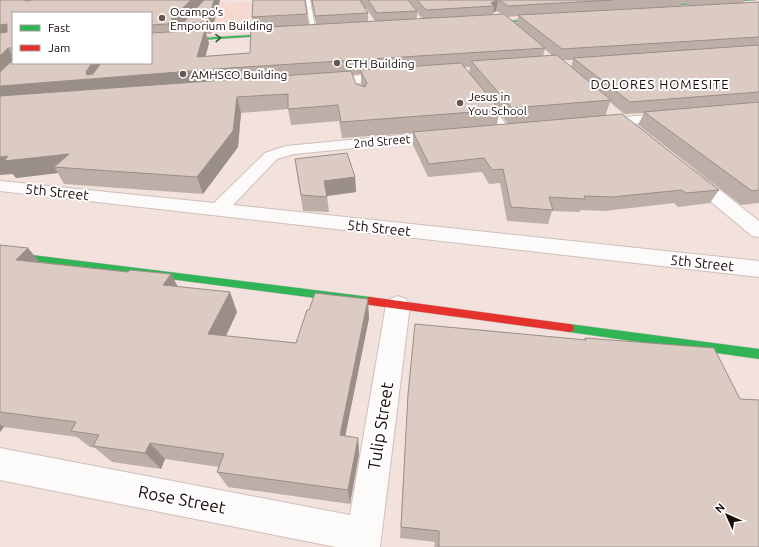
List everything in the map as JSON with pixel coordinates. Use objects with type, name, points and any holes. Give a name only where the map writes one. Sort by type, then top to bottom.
[{"type":"main road","points":[[754,0],[682,4],[643,10],[696,11],[759,7]]},
{"type":"main road","points":[[472,20],[554,15]]},
{"type":"main road","points":[[408,24],[425,22]]},
{"type":"main road","points":[[152,34],[179,36],[291,30]]},
{"type":"main road","points":[[152,42],[179,36]]},
{"type":"main road","points":[[0,254],[398,305],[759,354]]},
{"type":"street","points":[[179,36],[211,0]]},
{"type":"street","points":[[500,18],[521,36]]},
{"type":"street","points":[[309,83],[356,82],[400,76]]},
{"type":"street","points":[[604,106],[640,136]]},
{"type":"street","points":[[584,125],[683,116]]},
{"type":"street","points":[[491,132],[514,130]]},
{"type":"street","name":"2nd Street","points":[[219,209],[271,156],[282,151],[459,135]]},
{"type":"street","points":[[683,170],[752,217],[759,231]]},
{"type":"street","name":"5th Street","points":[[0,186],[759,269]]},
{"type":"street","name":"Tulip Street","points":[[362,541],[398,305]]},
{"type":"street","name":"Rose Street","points":[[0,464],[362,541]]},
{"type":"lane","points":[[308,0],[313,29]]},
{"type":"lane","points":[[403,0],[425,22]]},
{"type":"lane","points":[[671,0],[696,11]]},
{"type":"lane","points":[[483,102],[514,130]]},
{"type":"shaded area","points":[[289,0],[288,20],[199,25],[219,3]]},
{"type":"building","points":[[0,0],[191,0],[173,17],[168,24],[152,25],[152,12],[12,12],[12,48],[8,48],[0,56],[0,33],[7,32],[7,24],[0,25]]},
{"type":"building","points":[[204,0],[214,0],[208,22],[183,23]]},
{"type":"building","points":[[253,0],[305,0],[307,14],[252,17]]},
{"type":"building","points":[[312,0],[360,0],[368,13],[315,16]]},
{"type":"building","points":[[368,0],[408,0],[417,11],[377,13]]},
{"type":"building","points":[[417,0],[497,0],[491,3],[494,6],[426,10]]},
{"type":"building","points":[[499,0],[612,0],[508,6]]},
{"type":"building","points":[[759,2],[759,37],[562,49],[518,15]]},
{"type":"building","points":[[504,14],[545,48],[230,68],[0,86],[0,72],[12,61],[12,64],[91,64],[86,72],[87,75],[93,74],[100,64],[152,64],[152,33],[205,30],[197,57],[250,53],[251,28]]},
{"type":"building","points":[[759,45],[759,92],[630,102],[573,58]]},
{"type":"building","points":[[557,55],[611,100],[512,108],[471,61]]},
{"type":"building","points":[[461,63],[500,110],[341,122],[338,105],[288,109],[288,94],[237,97],[233,131],[197,177],[54,167],[69,154],[4,161],[8,156],[0,157],[0,96],[351,71],[356,84],[365,87],[367,83],[360,70]]},
{"type":"building","points":[[759,102],[759,190],[752,191],[644,112]]},
{"type":"building","points":[[622,114],[719,190],[686,193],[682,190],[612,197],[584,196],[585,199],[549,197],[553,210],[511,207],[503,169],[492,170],[484,158],[429,164],[413,132]]},
{"type":"building","points":[[347,153],[355,177],[324,181],[327,197],[301,195],[295,159]]},
{"type":"building","points":[[0,245],[28,248],[16,260],[128,272],[130,270],[171,274],[163,285],[230,292],[208,334],[296,343],[307,310],[309,310],[315,293],[368,299],[340,435],[358,438],[348,490],[217,472],[224,454],[150,443],[145,453],[93,446],[99,435],[71,431],[76,422],[0,412]]},
{"type":"building","points":[[415,324],[586,340],[585,338],[714,348],[740,399],[759,400],[759,547],[439,547],[439,531],[401,527],[408,394]]},
{"type":"traffic: fast","points":[[651,6],[754,0]]},
{"type":"traffic: fast","points":[[482,23],[547,19]]},
{"type":"traffic: fast","points":[[152,42],[282,34]]},
{"type":"traffic: fast","points":[[0,254],[370,301]]},
{"type":"traffic: fast","points":[[569,328],[759,354]]},
{"type":"traffic: jam","points":[[370,301],[569,328]]},
{"type":"place","name":"Ocampo's Emporium Building","points":[[162,18]]},
{"type":"place","name":"CTH Building","points":[[337,63]]},
{"type":"place","name":"AMHSCO Building","points":[[183,74]]},
{"type":"place","name":"Jesus in You School","points":[[460,103]]},
{"type":"district","name":"DOLORES HOMESITE","points":[[660,84]]}]
